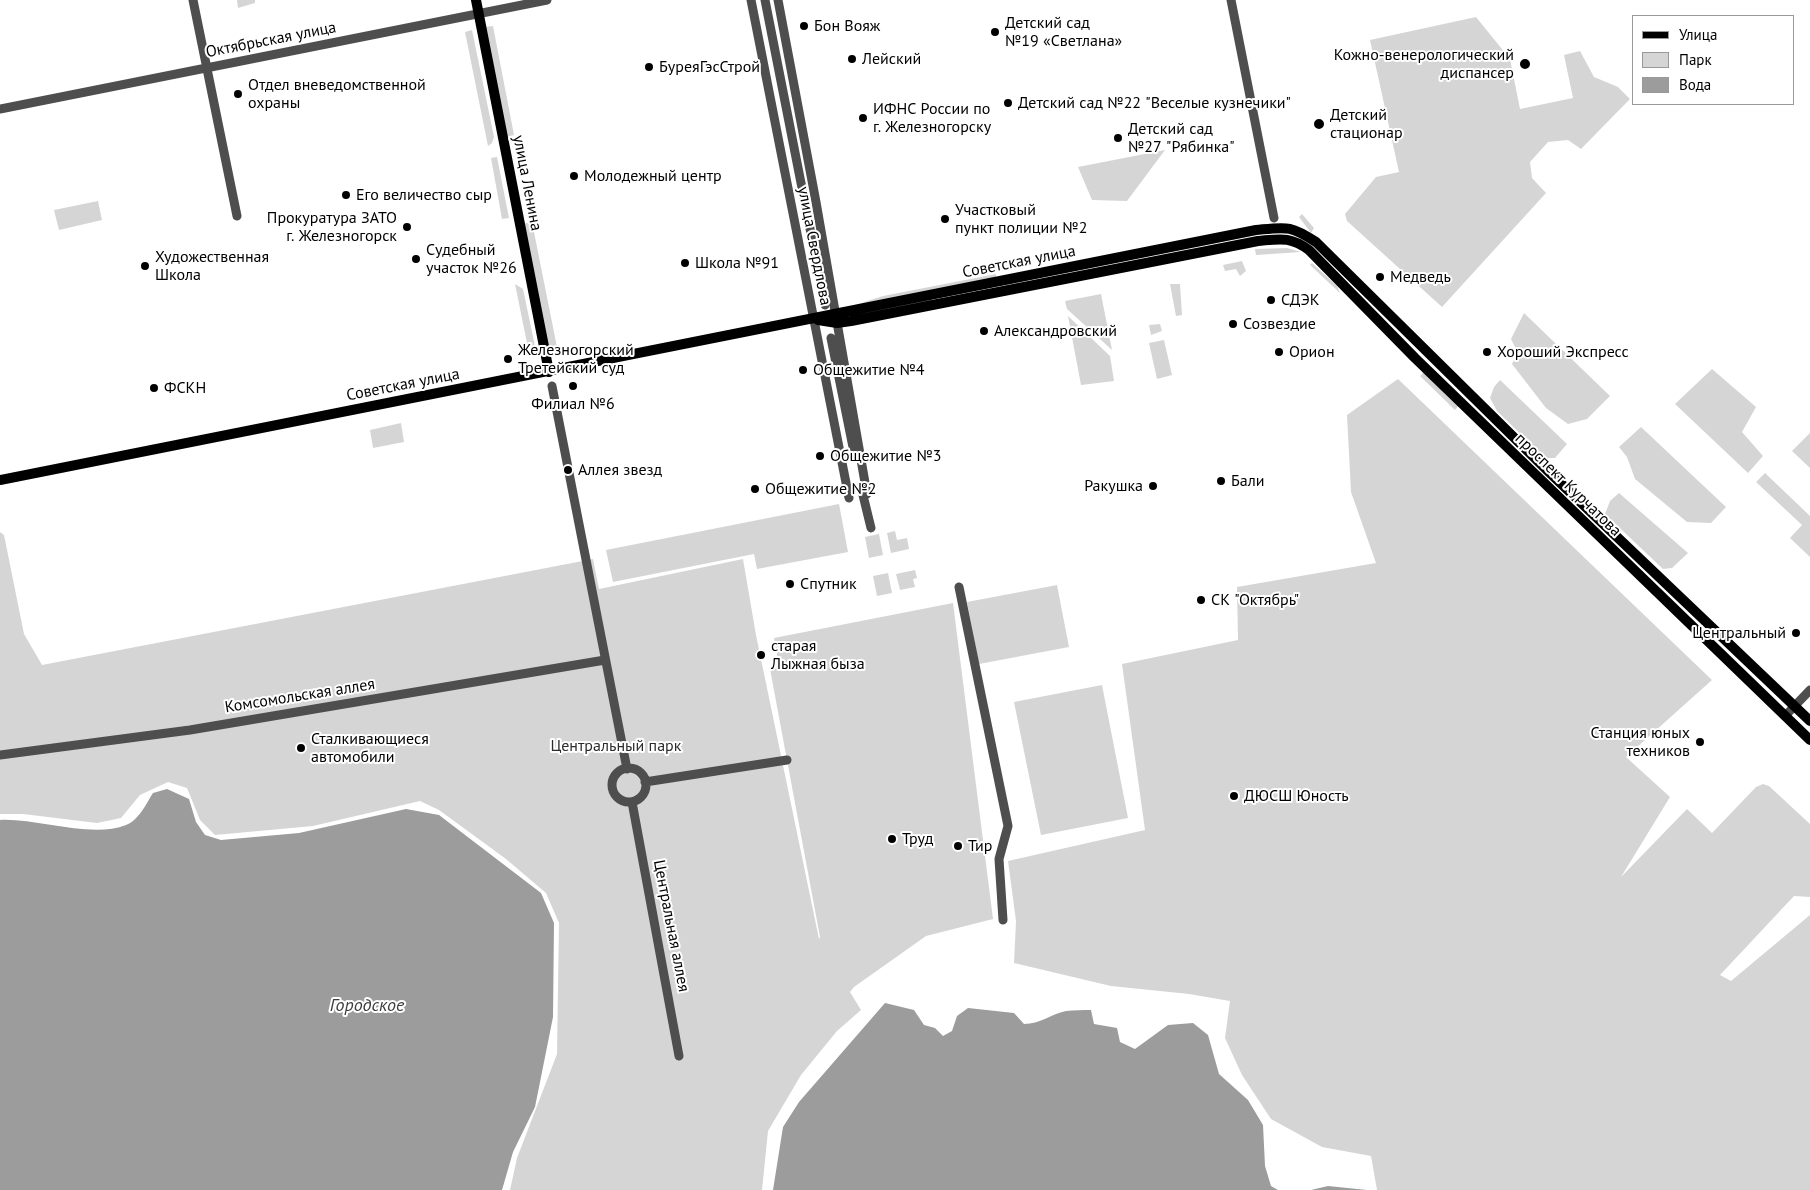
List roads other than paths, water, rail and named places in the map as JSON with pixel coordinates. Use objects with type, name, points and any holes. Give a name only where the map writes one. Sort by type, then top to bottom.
[{"type":"main road","name":"улица Ленина","points":[[476,0],[549,372]]},
{"type":"main road","name":"Советская улица","points":[[836,319],[1256,230],[1296,225]]},
{"type":"main road","points":[[1296,225],[1313,246],[1288,239],[1296,225]]},
{"type":"main road","points":[[1256,230],[1258,241]]},
{"type":"main road","name":"Советская улица","points":[[0,480],[812,319],[836,319],[1258,241],[1288,239]]},
{"type":"main road","name":"проспект Курчатова","points":[[1313,246],[1424,348],[1550,474],[1810,721]]},
{"type":"main road","name":"проспект Курчатова","points":[[1313,246],[1415,358],[1810,740]]},
{"type":"main road","points":[[1415,358],[1424,348]]},
{"type":"street","points":[[193,0],[237,216]]},
{"type":"street","name":"Октябрьская улица","points":[[0,109],[547,0]]},
{"type":"street","name":"улица Свердлова","points":[[751,0],[812,319],[849,498]]},
{"type":"street","points":[[765,0],[825,305]]},
{"type":"street","name":"улица Свердлова","points":[[778,0],[867,494]]},
{"type":"street","points":[[1231,0],[1274,218]]},
{"type":"street","points":[[831,338],[871,528]]},
{"type":"street","points":[[552,386],[626,769]]},
{"type":"street","points":[[959,587],[1008,826],[999,859],[1002,920]]},
{"type":"street","name":"Комсомольская аллея","points":[[0,755],[190,730],[604,660]]},
{"type":"street","points":[[1785,716],[1810,690]]},
{"type":"street","points":[[645,782],[787,760]]},
{"type":"street","points":[[633,768],[644,776],[647,789],[639,800],[625,803],[614,795],[612,782],[620,770],[626,769],[633,768]]},
{"type":"street","name":"Центральная аллея","points":[[632,802],[680,1056]]},
{"type":"water","name":"Городское","points":[[167,789],[189,799],[196,822],[205,835],[221,840],[299,833],[406,809],[439,815],[541,893],[554,923],[553,1017],[535,1107],[513,1152],[502,1190],[0,1190],[0,820],[15,820],[81,829],[112,829],[131,823],[142,811],[153,793]]},
{"type":"water","points":[[885,1003],[914,1010],[924,1025],[935,1028],[943,1036],[952,1031],[957,1016],[968,1008],[1014,1013],[1024,1024],[1030,1024],[1066,1011],[1091,1010],[1094,1024],[1117,1028],[1120,1042],[1135,1049],[1168,1025],[1193,1023],[1208,1035],[1219,1074],[1248,1100],[1263,1125],[1265,1166],[1271,1186],[1278,1190],[773,1190],[783,1127],[799,1102]]},
{"type":"water","points":[[1328,1186],[1367,1190],[1311,1190]]},
{"type":"place","name":"Бон Вояж","points":[[804,26]]},
{"type":"place","name":"Детский сад №19 «Светлана»","points":[[995,32]]},
{"type":"place","name":"Лейский","points":[[852,59]]},
{"type":"place","name":"Кожно-венерологический диспансер","points":[[1525,64]]},
{"type":"place","name":"БуреяГэсСтрой","points":[[649,67]]},
{"type":"place","name":"Отдел вневедомственной охраны","points":[[238,94]]},
{"type":"place","name":"Детский сад №22 \"Веселые кузнечики\"","points":[[1008,103]]},
{"type":"place","name":"ИФНС России по г. Железногорску","points":[[863,118]]},
{"type":"place","name":"Детский стационар","points":[[1319,124]]},
{"type":"place","name":"Детский сад №27 \"Рябинка\"","points":[[1118,138]]},
{"type":"place","name":"Молодежный центр","points":[[574,176]]},
{"type":"place","name":"Его величество сыр","points":[[346,195]]},
{"type":"place","name":"Участковый пункт полиции №2","points":[[945,219]]},
{"type":"place","name":"Прокуратура ЗАТО г. Железногорск","points":[[407,227]]},
{"type":"place","name":"Судебный участок №26","points":[[416,259]]},
{"type":"place","name":"Школа №91","points":[[685,263]]},
{"type":"place","name":"Художественная Школа","points":[[145,266]]},
{"type":"place","name":"Медведь","points":[[1380,277]]},
{"type":"place","name":"СДЭК","points":[[1271,300]]},
{"type":"place","name":"Созвездие","points":[[1233,324]]},
{"type":"place","name":"Александровский","points":[[984,331]]},
{"type":"place","name":"Орион","points":[[1279,352]]},
{"type":"place","name":"Хороший Экспресс","points":[[1487,352]]},
{"type":"place","name":"Железногорский Третейский суд","points":[[508,359]]},
{"type":"place","name":"Общежитие №4","points":[[803,370]]},
{"type":"place","name":"Филиал №6","points":[[573,386]]},
{"type":"place","name":"ФСКН","points":[[154,388]]},
{"type":"place","name":"Общежитие №3","points":[[820,456]]},
{"type":"place","name":"Аллея звезд","points":[[568,470]]},
{"type":"place","name":"Бали","points":[[1221,481]]},
{"type":"place","name":"Ракушка","points":[[1153,486]]},
{"type":"place","name":"Общежитие №2","points":[[755,489]]},
{"type":"place","name":"Спутник","points":[[790,584]]},
{"type":"place","name":"СК \"Октябрь\"","points":[[1201,600]]},
{"type":"place","name":"Центральный","points":[[1796,633]]},
{"type":"place","name":"старая Лыжная быза","points":[[761,655]]},
{"type":"place","name":"Станция юных техников","points":[[1700,742]]},
{"type":"place","name":"Сталкивающиеся автомобили","points":[[301,748]]},
{"type":"place","name":"ДЮСШ Юность","points":[[1234,796]]},
{"type":"place","name":"Труд","points":[[892,839]]},
{"type":"place","name":"Тир","points":[[958,846]]},
{"type":"park label","name":"Центральный парк","points":[[616,746]]}]
